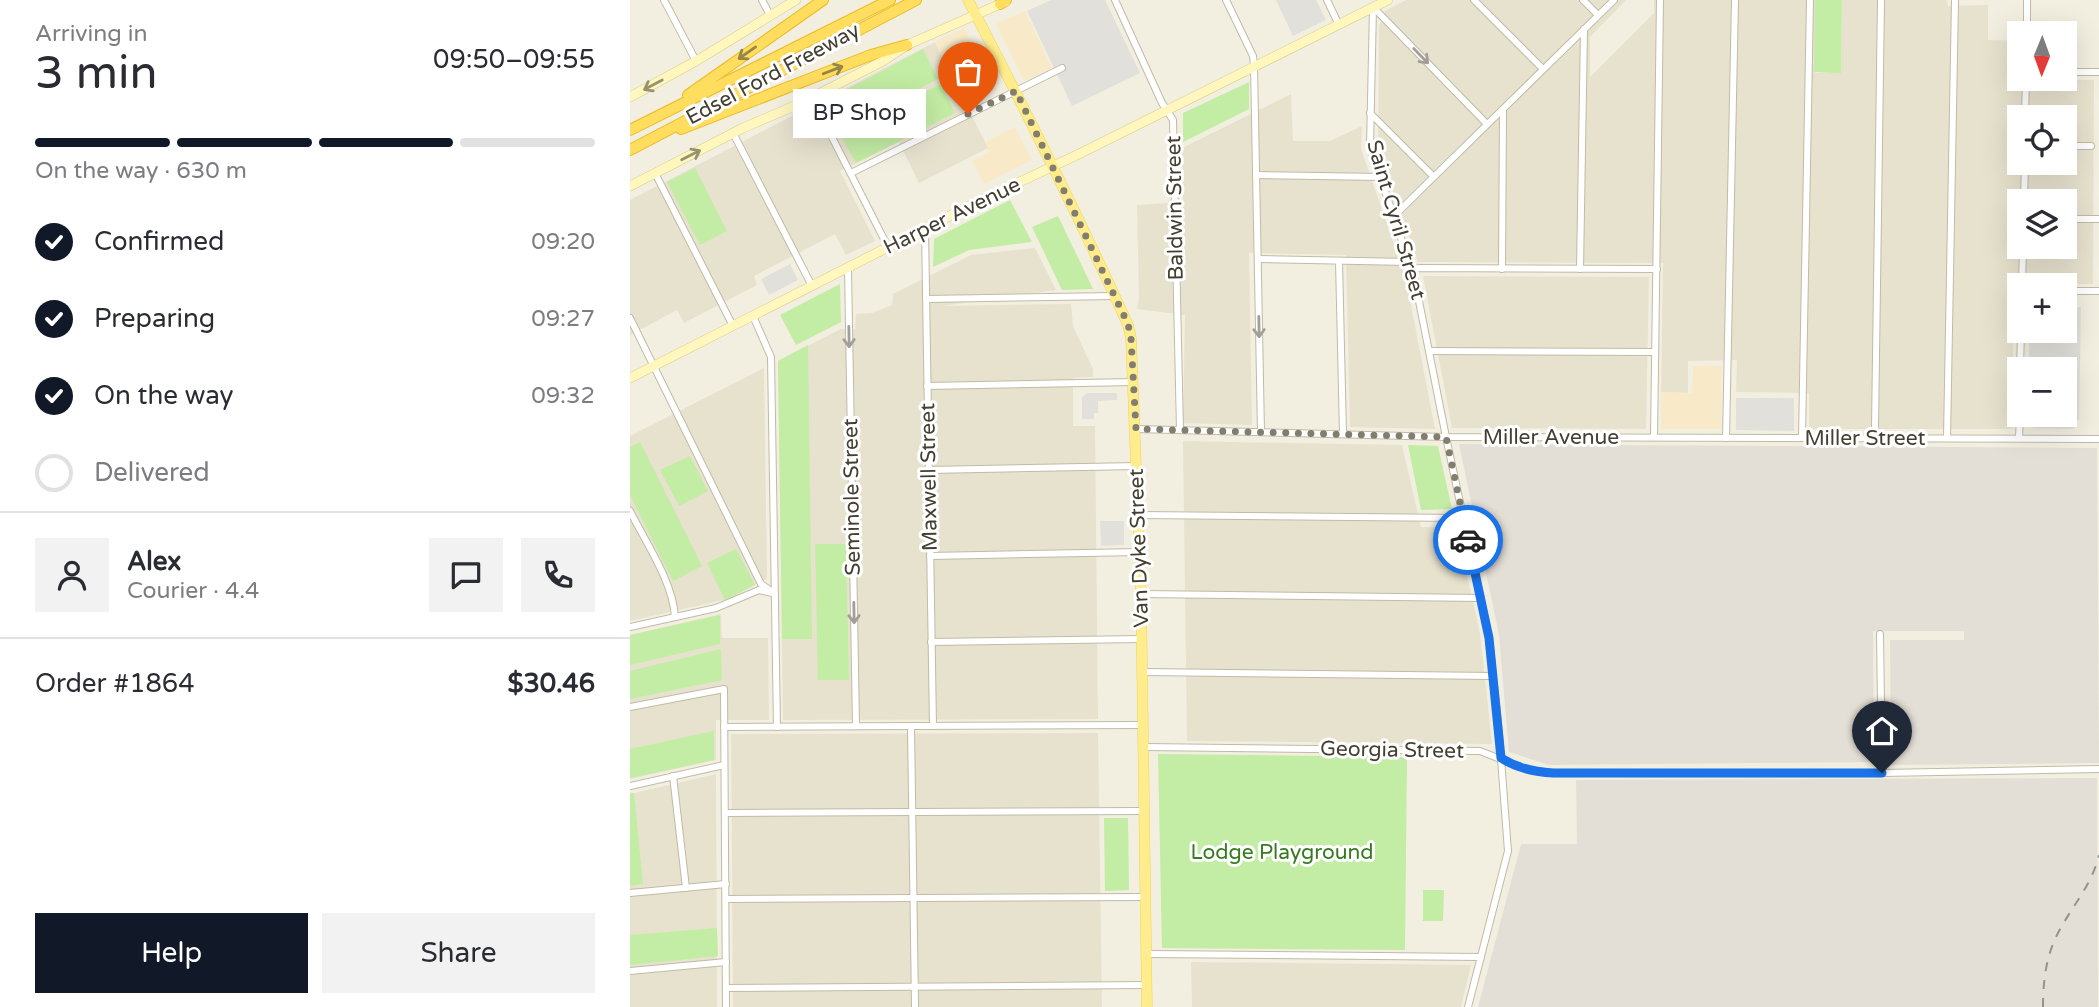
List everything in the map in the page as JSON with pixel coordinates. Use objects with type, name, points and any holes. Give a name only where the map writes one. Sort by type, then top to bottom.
[{"type":"highway","points":[[661,114],[823,0]]},
{"type":"highway","name":"Edsel Ford Freeway","points":[[630,130],[890,0]]},
{"type":"highway","name":"Edsel Ford Freeway","points":[[631,149],[916,0]]},
{"type":"highway","points":[[631,149],[859,60],[907,45]]},
{"type":"main road","name":"Van Dyke Street","points":[[969,1],[1053,166],[1130,331],[1140,552],[1147,1007]]},
{"type":"street","points":[[664,0],[696,61]]},
{"type":"street","points":[[762,0],[770,15]]},
{"type":"street","points":[[630,97],[696,61],[796,0]]},
{"type":"street","name":"Baldwin Street","points":[[1115,0],[1162,103],[1173,120],[1180,430]]},
{"type":"street","points":[[1226,0],[1253,56],[1254,66],[1261,432]]},
{"type":"street","points":[[1327,0],[1338,23]]},
{"type":"street","name":"Harper Avenue","points":[[630,378],[1388,0]]},
{"type":"street","points":[[1474,0],[1543,69]]},
{"type":"street","points":[[1583,0],[1598,15]]},
{"type":"street","points":[[1394,216],[1614,0]]},
{"type":"street","points":[[1654,437],[1660,0]]},
{"type":"street","points":[[1726,438],[1735,0]]},
{"type":"street","points":[[1801,438],[1810,0]]},
{"type":"street","points":[[1877,438],[1881,0]]},
{"type":"street","points":[[1947,438],[1955,0]]},
{"type":"street","points":[[2027,0],[2027,21]]},
{"type":"street","points":[[630,186],[883,61],[907,45],[1005,1]]},
{"type":"street","points":[[1373,7],[1486,124]]},
{"type":"street","name":"Saint Cyril Street","points":[[1373,7],[1370,147],[1412,270],[1489,638],[1501,758],[1508,851],[1468,1007]]},
{"type":"street","points":[[1580,269],[1584,29]]},
{"type":"street","points":[[851,173],[1062,68]]},
{"type":"street","points":[[2077,72],[2099,72]]},
{"type":"street","points":[[812,97],[888,247]]},
{"type":"street","points":[[1502,269],[1503,110]]},
{"type":"street","points":[[1370,113],[1433,176]]},
{"type":"street","points":[[733,133],[811,286]]},
{"type":"street","points":[[2077,146],[2091,145]]},
{"type":"street","points":[[654,173],[733,326]]},
{"type":"street","points":[[1256,175],[1381,177]]},
{"type":"street","points":[[2077,219],[2099,219]]},
{"type":"street","name":"Maxwell Street","points":[[925,229],[933,726]]},
{"type":"street","points":[[1258,259],[1409,262]]},
{"type":"street","points":[[1339,261],[1343,434]]},
{"type":"street","name":"Seminole Street","points":[[848,269],[856,726]]},
{"type":"street","points":[[1412,270],[1657,269]]},
{"type":"street","points":[[2077,291],[2099,291]]},
{"type":"street","points":[[926,299],[1115,296]]},
{"type":"street","points":[[753,316],[771,357],[777,727]]},
{"type":"street","points":[[630,318],[761,584],[774,593]]},
{"type":"street","points":[[1429,351],[1655,352]]},
{"type":"street","points":[[927,386],[1134,382]]},
{"type":"street","points":[[2019,427],[2019,438]]},
{"type":"street","name":"Miller Avenue","points":[[1136,429],[1446,437],[1631,437]]},
{"type":"street","name":"Miller Street","points":[[1631,437],[2099,439]]},
{"type":"street","points":[[929,470],[1137,466]]},
{"type":"street","points":[[630,511],[667,584],[673,599],[675,617]]},
{"type":"street","points":[[1139,515],[1463,518]]},
{"type":"street","points":[[930,556],[1140,552]]},
{"type":"street","points":[[630,627],[724,606],[759,590],[774,593]]},
{"type":"street","points":[[1141,594],[1481,598]]},
{"type":"street","points":[[1880,634],[1882,773]]},
{"type":"street","points":[[931,642],[1142,639]]},
{"type":"street","points":[[1143,672],[1493,676]]},
{"type":"street","points":[[630,707],[724,689],[726,1007]]},
{"type":"street","points":[[724,727],[1143,725]]},
{"type":"street","points":[[911,726],[915,1007]]},
{"type":"street","name":"Georgia Street","points":[[1144,747],[1480,751],[1520,768],[1543,773],[1882,773],[2099,769]]},
{"type":"street","points":[[630,786],[724,765]]},
{"type":"street","points":[[673,776],[686,888]]},
{"type":"street","points":[[725,813],[1144,811]]},
{"type":"street","points":[[630,893],[726,884]]},
{"type":"street","points":[[726,899],[1146,897]]},
{"type":"street","points":[[1147,954],[1481,957]]},
{"type":"street","points":[[630,971],[726,962]]},
{"type":"street","points":[[726,988],[1147,985]]},
{"type":"shaded area","points":[[1051,0],[1105,0],[1140,73],[1072,106],[1027,11]]},
{"type":"shaded area","points":[[1276,0],[1316,0],[1326,20],[1293,36]]},
{"type":"shaded area","points":[[1406,0],[1626,0],[1590,37],[1590,77],[1654,13],[1654,0],[1815,0],[1815,73],[1841,72],[1842,0],[1947,0],[1948,6],[1988,5],[1988,40],[2007,41],[2007,91],[2077,91],[2077,80],[2094,80],[2093,284],[2077,284],[2077,273],[2007,273],[2007,343],[2013,343],[2013,357],[2007,357],[2007,427],[2012,429],[1809,429],[1809,393],[1736,392],[1737,360],[1688,361],[1688,393],[1661,392],[1663,263],[1418,262],[1378,148],[1379,26],[1385,11]]},
{"type":"shaded area","points":[[1025,11],[1052,68],[1024,81],[996,24]]},
{"type":"shaded area","points":[[964,28],[988,75],[959,90],[935,42]]},
{"type":"shaded area","points":[[935,42],[988,148],[919,183],[899,142],[840,171],[875,241],[846,255],[835,234],[754,276],[757,285],[684,323],[677,310],[630,335],[630,200]]},
{"type":"shaded area","points":[[1291,94],[1293,141],[1330,141],[1362,126],[1361,149],[1406,279],[1435,429],[1350,427],[1346,255],[1249,253],[1252,425],[1183,423],[1185,315],[1137,309],[1137,205],[1183,202],[1182,148]]},
{"type":"shaded area","points":[[1015,127],[1032,160],[984,184],[972,161],[990,152],[985,142]]},
{"type":"shaded area","points":[[1035,248],[1056,290],[942,306],[1071,304],[1073,326],[1093,369],[1093,377],[1073,378],[1073,426],[1095,426],[1098,719],[783,720],[778,361],[841,329],[855,329],[856,314],[872,313],[892,305],[893,294],[971,255]]},
{"type":"shaded area","points":[[790,264],[798,280],[769,295],[761,279]]},
{"type":"shaded area","points":[[1423,276],[1649,277],[1646,429],[1452,428]]},
{"type":"shaded area","points":[[2077,307],[2081,307],[2079,420],[2077,357],[2029,357],[2029,343],[2077,343]]},
{"type":"shaded area","points":[[1693,366],[1722,366],[1721,429],[1661,429],[1661,392],[1692,393]]},
{"type":"shaded area","points":[[764,368],[767,579],[728,599],[630,621],[630,436]]},
{"type":"shaded area","points":[[1088,393],[1117,393],[1117,400],[1098,401],[1098,413],[1094,413],[1094,419],[1082,419],[1082,397]]},
{"type":"shaded area","points":[[1736,398],[1794,398],[1794,431],[1736,430]]},
{"type":"shaded area","points":[[2074,427],[2074,429],[2033,428]]},
{"type":"shaded area","points":[[1183,441],[1402,445],[1421,527],[1457,528],[1480,634],[1492,744],[1187,741]]},
{"type":"shaded area","points":[[1459,444],[2097,448],[2099,763],[1891,765],[1890,640],[1964,640],[1964,631],[1873,631],[1874,762],[1549,765],[1509,752],[1499,635]]},
{"type":"shaded area","points":[[1100,521],[1124,521],[1124,545],[1101,546]]},
{"type":"shaded area","points":[[721,614],[722,638],[768,638],[769,720],[716,720],[716,760],[630,779],[630,635]]},
{"type":"shaded area","points":[[1098,733],[1102,1007],[733,1007],[731,734]]},
{"type":"shaded area","points":[[716,774],[717,1007],[630,1007],[630,794]]},
{"type":"shaded area","points":[[2097,778],[2098,1007],[1478,1007],[1521,844],[1577,844],[1576,780]]},
{"type":"shaded area","points":[[1191,962],[1471,965],[1461,1007],[1192,1007]]},
{"type":"green space","points":[[1815,0],[1842,0],[1841,73],[1814,72]]},
{"type":"green space","points":[[923,49],[938,79],[838,130],[825,101]]},
{"type":"green space","points":[[1249,82],[1249,109],[1183,142],[1183,113]]},
{"type":"green space","points":[[941,84],[955,113],[856,163],[840,134]]},
{"type":"green space","points":[[695,168],[727,231],[700,245],[667,182]]},
{"type":"green space","points":[[1010,200],[1032,242],[969,250],[933,267],[934,239]]},
{"type":"green space","points":[[1058,216],[1093,289],[1062,290],[1032,227]]},
{"type":"green space","points":[[840,284],[841,322],[796,345],[780,315]]},
{"type":"green space","points":[[808,345],[812,639],[782,639],[778,361]]},
{"type":"green space","points":[[640,442],[702,566],[673,581],[630,495],[630,447]]},
{"type":"green space","points":[[1408,445],[1438,446],[1452,509],[1421,510]]},
{"type":"green space","points":[[690,456],[708,491],[679,506],[660,470]]},
{"type":"green space","points":[[815,544],[846,544],[849,680],[818,680]]},
{"type":"green space","points":[[736,549],[755,585],[725,600],[707,563]]},
{"type":"green space","points":[[720,615],[720,644],[630,665],[630,635]]},
{"type":"green space","points":[[721,649],[722,680],[630,699],[630,671]]},
{"type":"green space","points":[[714,731],[714,760],[630,778],[630,749]]},
{"type":"green space","name":"Lodge Playground","points":[[1158,754],[1407,757],[1405,950],[1162,948]]},
{"type":"green space","points":[[630,793],[634,793],[643,884],[630,886]]},
{"type":"green space","points":[[1104,818],[1128,818],[1129,890],[1105,891]]},
{"type":"green space","points":[[1423,890],[1444,890],[1443,921],[1423,921]]},
{"type":"green space","points":[[717,928],[718,956],[630,965],[630,935]]},
{"type":"railway","points":[[2043,1007],[2045,978],[2051,951],[2058,933],[2092,876],[2099,855]]},
{"type":"way so far","points":[[968,114],[1016,91],[1128,324],[1136,429],[1446,437],[1468,540]]},
{"type":"place","name":"BP Shop","points":[[968,114]]},
{"type":"route","points":[[1468,540],[1489,638],[1501,758],[1512,765],[1543,773],[1882,773]]}]
